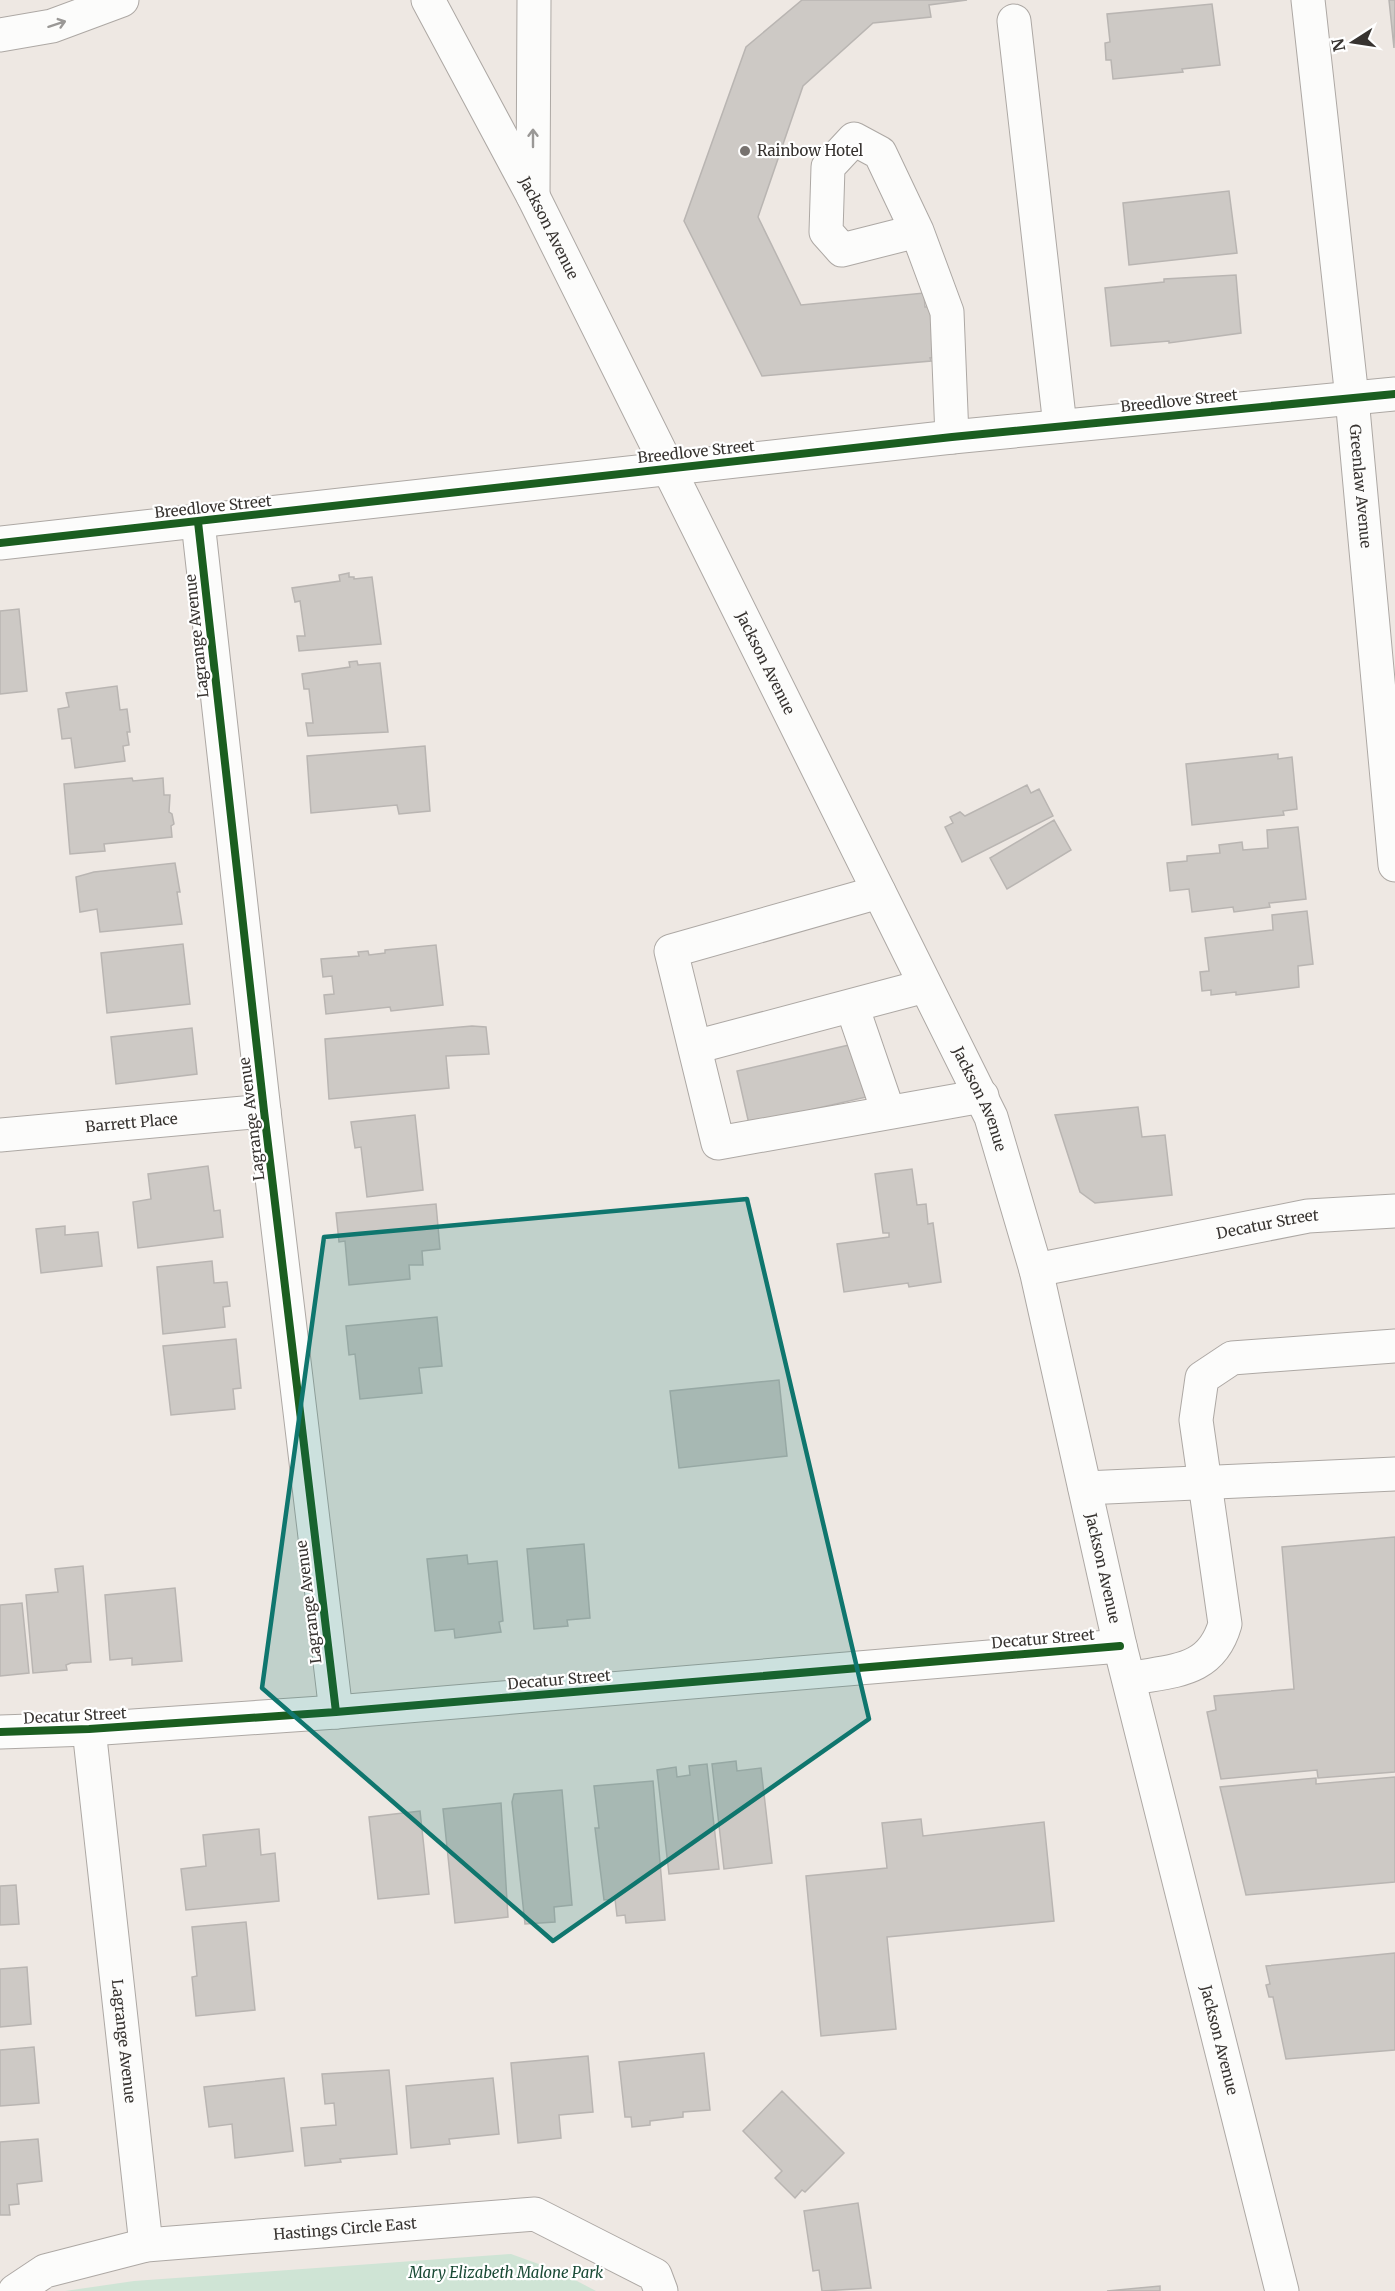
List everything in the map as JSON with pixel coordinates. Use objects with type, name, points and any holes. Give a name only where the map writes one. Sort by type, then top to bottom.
[{"type":"main road","points":[[0,35],[52,26],[122,0]]},
{"type":"main road","name":"Jackson Avenue","points":[[428,0],[533,196],[925,986],[982,1096],[1036,1270],[1119,1646],[1282,2291]]},
{"type":"main road","points":[[533,196],[534,0]]},
{"type":"main road","name":"Greenlaw Avenue","points":[[1308,0],[1352,398],[1395,865]]},
{"type":"main road","points":[[1014,21],[1060,426]]},
{"type":"main road","points":[[917,231],[947,312],[952,437]]},
{"type":"main road","name":"Breedlove Street","points":[[0,543],[952,437],[1395,394]]},
{"type":"main road","name":"Lagrange Avenue","points":[[198,522],[264,1111],[336,1712]]},
{"type":"main road","points":[[879,892],[671,951],[718,1143],[982,1096]]},
{"type":"main road","points":[[694,1047],[925,986]]},
{"type":"main road","points":[[852,1006],[888,1112]]},
{"type":"main road","name":"Barrett Place","points":[[0,1135],[264,1111]]},
{"type":"main road","name":"Decatur Street","points":[[1036,1270],[1308,1216],[1395,1211]]},
{"type":"main road","points":[[1129,1679],[1187,1667],[1207,1658],[1220,1643],[1225,1624],[1196,1420],[1202,1378],[1232,1358],[1395,1346]]},
{"type":"main road","points":[[1085,1488],[1395,1474]]},
{"type":"main road","name":"Decatur Street","points":[[0,1732],[89,1729],[336,1712],[1119,1646]]},
{"type":"main road","name":"Lagrange Avenue","points":[[89,1729],[147,2245]]},
{"type":"main road","name":"Hastings Circle East","points":[[15,2291],[45,2271],[147,2245],[535,2214],[655,2276],[661,2291]]},
{"type":"highlighted area","points":[[747,1199],[869,1719],[553,1941],[262,1688],[324,1237]]},
{"type":"green space","name":"Mary Elizabeth Malone Park","points":[[511,2254],[558,2271],[596,2291],[65,2291],[134,2281]]},
{"type":"building","name":"Rainbow Hotel","points":[[802,0],[967,0],[929,5],[931,17],[873,23],[803,86],[758,217],[801,305],[924,293],[925,307],[932,307],[938,357],[930,358],[931,361],[762,376],[684,221],[746,47]]},
{"type":"building","points":[[1389,0],[1395,0],[1394,48]]},
{"type":"building","points":[[1212,4],[1220,65],[1182,69],[1183,72],[1113,79],[1111,60],[1106,60],[1105,43],[1110,42],[1107,14]]},
{"type":"building","points":[[1229,191],[1237,253],[1129,265],[1123,203]]},
{"type":"building","points":[[1236,275],[1241,333],[1169,343],[1169,341],[1111,346],[1105,288],[1164,282],[1164,279]]},
{"type":"building","points":[[349,573],[349,577],[354,577],[354,579],[372,577],[381,644],[299,651],[297,636],[305,636],[300,601],[295,602],[292,588],[340,581],[339,575]]},
{"type":"building","points":[[19,609],[27,691],[0,694],[0,611]]},
{"type":"building","points":[[357,661],[358,665],[380,663],[388,732],[308,736],[306,723],[313,723],[309,689],[304,689],[302,674],[350,667],[349,662]]},
{"type":"building","points":[[117,686],[120,710],[127,709],[130,732],[127,732],[129,745],[123,746],[125,761],[75,768],[71,738],[62,739],[58,709],[69,707],[66,693]]},
{"type":"building","points":[[425,746],[430,811],[399,814],[397,805],[311,813],[307,756]]},
{"type":"building","points":[[1278,754],[1278,759],[1292,757],[1297,809],[1283,811],[1284,815],[1192,825],[1186,764]]},
{"type":"building","points":[[132,778],[133,781],[163,778],[164,795],[170,795],[169,812],[172,814],[174,824],[171,826],[172,837],[104,844],[105,851],[70,854],[64,784]]},
{"type":"building","points":[[1027,785],[1031,793],[1039,789],[1053,816],[962,862],[945,827],[953,823],[950,817],[960,812],[965,816]]},
{"type":"building","points":[[1054,820],[1071,850],[1007,889],[990,858]]},
{"type":"building","points":[[1298,827],[1306,899],[1269,903],[1270,907],[1234,912],[1233,907],[1192,912],[1189,889],[1170,891],[1167,863],[1187,861],[1187,856],[1220,853],[1219,845],[1242,842],[1243,850],[1268,848],[1267,830]]},
{"type":"building","points":[[175,863],[182,924],[100,932],[97,909],[80,912],[76,877],[94,872]]},
{"type":"building","points":[[1307,911],[1313,964],[1298,966],[1299,987],[1236,995],[1236,992],[1211,995],[1211,990],[1202,991],[1200,972],[1209,971],[1205,938],[1273,930],[1272,915]]},
{"type":"building","points":[[183,944],[190,1004],[107,1013],[101,953]]},
{"type":"building","points":[[436,945],[443,1005],[391,1011],[390,1007],[326,1014],[324,995],[334,994],[332,976],[323,977],[321,959],[359,956],[358,952],[368,951],[369,955],[385,953],[385,950]]},
{"type":"building","points":[[472,1026],[486,1027],[489,1054],[446,1056],[449,1088],[329,1099],[325,1039]]},
{"type":"building","points":[[192,1028],[197,1074],[116,1084],[111,1037]]},
{"type":"building","points":[[862,1042],[875,1095],[749,1124],[737,1071]]},
{"type":"building","points":[[1138,1107],[1142,1137],[1165,1135],[1172,1195],[1095,1203],[1080,1192],[1055,1115]]},
{"type":"building","points":[[415,1115],[423,1190],[367,1197],[361,1147],[355,1148],[351,1122]]},
{"type":"building","points":[[208,1166],[214,1211],[220,1210],[223,1237],[138,1248],[133,1202],[151,1199],[148,1174]]},
{"type":"building","points":[[912,1169],[917,1205],[926,1204],[928,1224],[933,1223],[941,1282],[909,1287],[908,1283],[844,1292],[837,1244],[889,1237],[889,1233],[883,1233],[875,1174]]},
{"type":"building","points":[[436,1204],[440,1249],[422,1251],[423,1265],[409,1265],[410,1279],[349,1285],[345,1241],[339,1242],[336,1213]]},
{"type":"building","points":[[65,1226],[65,1235],[98,1232],[102,1266],[41,1273],[36,1229]]},
{"type":"building","points":[[212,1261],[214,1283],[227,1282],[230,1306],[223,1307],[225,1327],[163,1334],[157,1267]]},
{"type":"building","points":[[437,1317],[442,1366],[419,1368],[422,1393],[360,1399],[355,1354],[349,1355],[346,1326]]},
{"type":"building","points":[[236,1339],[241,1388],[233,1389],[235,1409],[171,1415],[163,1346]]},
{"type":"building","points":[[779,1380],[787,1456],[679,1468],[670,1391]]},
{"type":"building","points":[[1395,1537],[1395,1772],[1318,1778],[1317,1770],[1221,1779],[1207,1712],[1216,1710],[1214,1696],[1294,1689],[1282,1547]]},
{"type":"building","points":[[584,1544],[590,1618],[567,1620],[568,1626],[534,1629],[527,1549]]},
{"type":"building","points":[[467,1555],[468,1564],[497,1561],[503,1621],[499,1622],[501,1632],[455,1638],[454,1629],[435,1631],[427,1559]]},
{"type":"building","points":[[83,1566],[91,1662],[71,1663],[66,1665],[67,1670],[33,1673],[26,1595],[58,1592],[55,1569]]},
{"type":"building","points":[[175,1588],[182,1661],[132,1665],[132,1658],[110,1660],[105,1595]]},
{"type":"building","points":[[22,1603],[29,1673],[0,1676],[0,1605]]},
{"type":"building","points":[[736,1761],[737,1771],[761,1768],[772,1863],[724,1869],[712,1764]]},
{"type":"building","points":[[707,1764],[719,1869],[669,1874],[657,1770],[676,1767],[677,1777],[690,1775],[689,1766]]},
{"type":"building","points":[[1395,1777],[1395,1882],[1246,1895],[1220,1787],[1316,1778],[1316,1784]]},
{"type":"building","points":[[653,1781],[665,1920],[626,1923],[625,1915],[617,1916],[615,1899],[604,1900],[595,1828],[599,1828],[594,1786]]},
{"type":"building","points":[[562,1790],[572,1905],[554,1907],[555,1922],[525,1924],[512,1802],[514,1794]]},
{"type":"building","points":[[501,1803],[508,1917],[455,1923],[443,1809]]},
{"type":"building","points":[[420,1811],[429,1894],[378,1899],[369,1817]]},
{"type":"building","points":[[921,1819],[923,1836],[1044,1822],[1054,1921],[887,1937],[896,2029],[821,2036],[806,1876],[887,1868],[882,1823]]},
{"type":"building","points":[[259,1829],[261,1855],[275,1853],[279,1901],[186,1910],[181,1869],[206,1866],[203,1835]]},
{"type":"building","points":[[16,1885],[19,1924],[0,1925],[0,1886]]},
{"type":"building","points":[[246,1922],[255,2010],[196,2016],[192,1977],[197,1976],[192,1927]]},
{"type":"building","points":[[1395,1953],[1395,2050],[1286,2059],[1273,1997],[1269,1997],[1266,1985],[1270,1984],[1266,1966]]},
{"type":"building","points":[[27,1967],[31,2024],[0,2027],[0,1969]]},
{"type":"building","points":[[34,2047],[39,2103],[0,2106],[0,2050]]},
{"type":"building","points":[[704,2053],[710,2110],[683,2112],[683,2117],[650,2121],[650,2125],[632,2127],[631,2117],[625,2117],[619,2062]]},
{"type":"building","points":[[588,2056],[593,2112],[559,2115],[561,2138],[518,2143],[511,2063]]},
{"type":"building","points":[[389,2070],[397,2154],[340,2159],[341,2162],[305,2166],[301,2128],[336,2125],[334,2103],[325,2104],[322,2074]]},
{"type":"building","points":[[284,2078],[293,2151],[235,2158],[232,2124],[209,2127],[204,2087]]},
{"type":"building","points":[[493,2078],[499,2134],[449,2139],[450,2144],[411,2148],[406,2086]]},
{"type":"building","points":[[782,2091],[844,2153],[805,2192],[802,2190],[795,2198],[775,2178],[782,2171],[743,2131]]},
{"type":"building","points":[[38,2139],[42,2181],[17,2184],[19,2204],[9,2205],[10,2215],[0,2215],[0,2142]]},
{"type":"building","points":[[858,2203],[871,2288],[822,2291],[819,2270],[813,2271],[804,2211]]},
{"type":"building","points":[[1160,2286],[1160,2291],[1107,2291]]},
{"type":"cycle path","points":[[0,543],[952,437],[1395,394]]},
{"type":"cycle path","points":[[198,522],[264,1111],[336,1712]]},
{"type":"cycle path","points":[[0,1732],[89,1729],[336,1712],[1120,1646]]},
{"type":"place","name":"Rainbow Hotel","points":[[745,151]]}]
